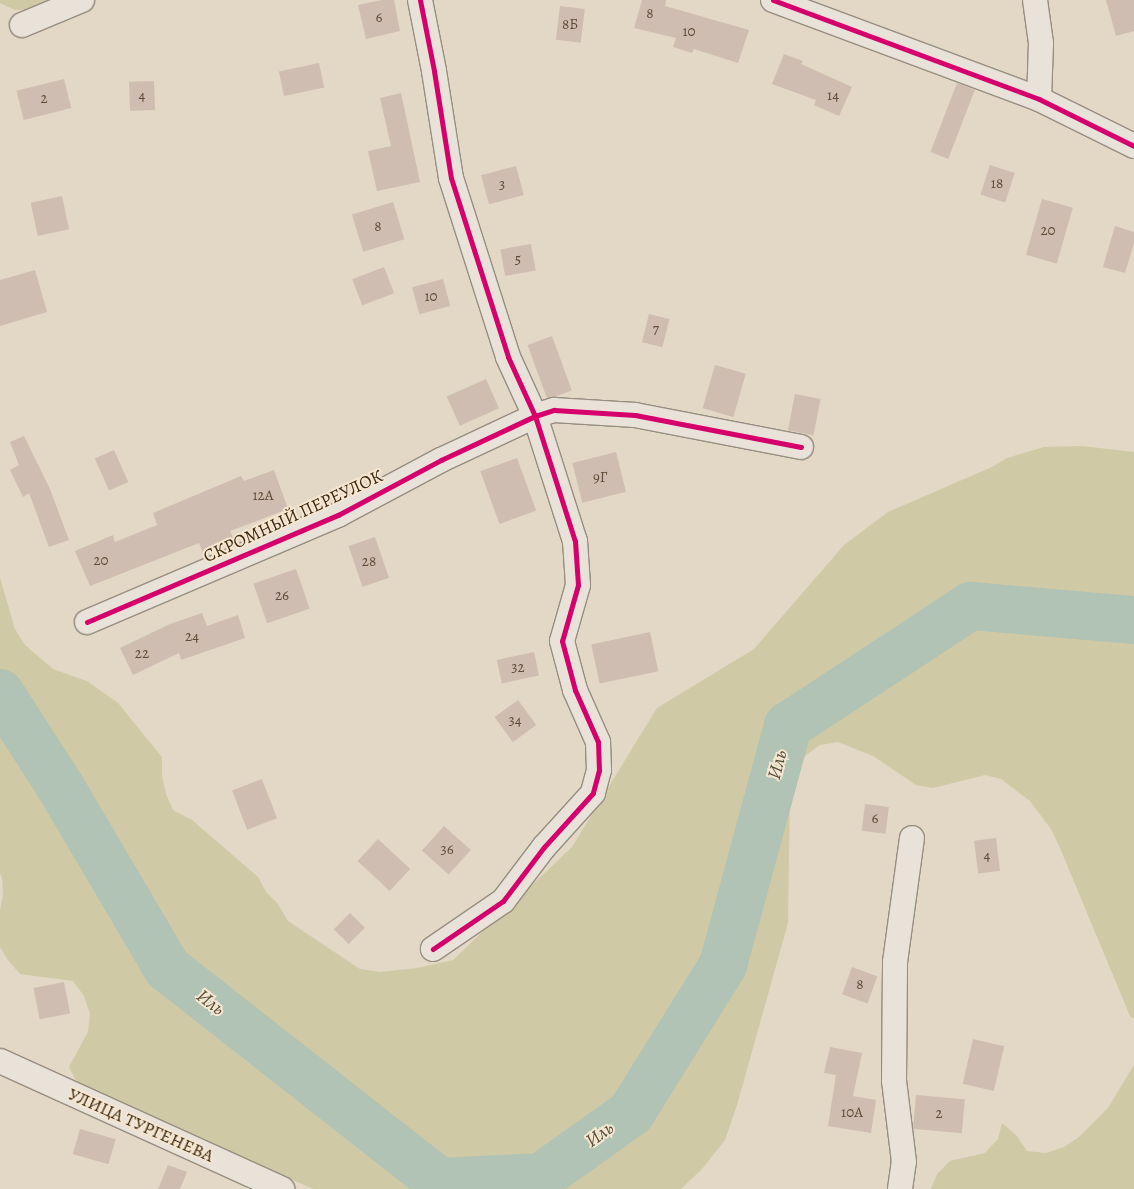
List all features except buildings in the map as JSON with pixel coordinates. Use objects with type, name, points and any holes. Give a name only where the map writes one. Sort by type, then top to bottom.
[{"type":"street","points":[[22,25],[82,0]]},
{"type":"street","points":[[420,0],[434,71],[451,178],[508,357],[535,416],[575,541],[578,585],[562,641],[575,690],[598,742],[599,770],[593,793],[544,847],[503,901],[433,949]]},
{"type":"street","points":[[774,0],[1039,99],[1134,146]]},
{"type":"street","points":[[1035,0],[1041,43],[1039,99]]},
{"type":"street","name":"СКРОМНЫЙ ПЕРЕУЛОК","points":[[87,622],[338,515],[441,460],[535,416],[554,410],[635,415],[801,447]]},
{"type":"street","points":[[900,1189],[904,1162],[894,1081],[895,962],[912,838]]},
{"type":"street","name":"УЛИЦА ТУРГЕНЕВА","points":[[0,1060],[282,1189]]},
{"type":"shaded area","points":[[0,0],[62,0],[34,9],[15,10],[0,3]]},
{"type":"shaded area","points":[[1082,446],[1134,452],[1134,1019],[1130,1016],[1051,829],[1030,801],[1001,779],[985,775],[933,788],[916,785],[873,756],[838,742],[820,745],[805,756],[790,787],[788,923],[737,1105],[725,1140],[702,1169],[681,1189],[313,1189],[77,1083],[69,1067],[88,1032],[90,1014],[84,996],[73,981],[20,974],[0,947],[0,910],[3,895],[0,873],[0,578],[15,629],[25,645],[53,669],[87,681],[118,703],[162,757],[162,776],[166,794],[173,810],[192,820],[258,877],[266,892],[278,904],[288,921],[360,969],[380,972],[417,968],[453,960],[572,847],[657,708],[754,649],[844,545],[888,512],[992,467],[1007,458],[1044,447]]},
{"type":"shaded area","points":[[1134,1065],[1134,1189],[931,1189],[937,1174],[950,1161],[985,1153],[998,1139],[1002,1123],[1017,1136],[1027,1151],[1046,1153],[1064,1147],[1079,1137],[1108,1108]]},
{"type":"waterway","name":"Иль","points":[[0,693],[60,786],[167,968],[440,1182],[541,1177],[631,1113],[723,965],[788,726],[971,606],[1134,620]]},
{"type":"cycle path","points":[[420,0],[434,71],[451,178],[508,357],[535,416],[575,541],[578,585],[562,641],[575,690],[598,742],[599,770],[593,793],[544,847],[503,901],[433,949]]},
{"type":"cycle path","points":[[773,0],[1039,99],[1134,146]]},
{"type":"cycle path","points":[[87,622],[338,515],[441,460],[535,416],[554,410],[635,415],[801,447]]}]
